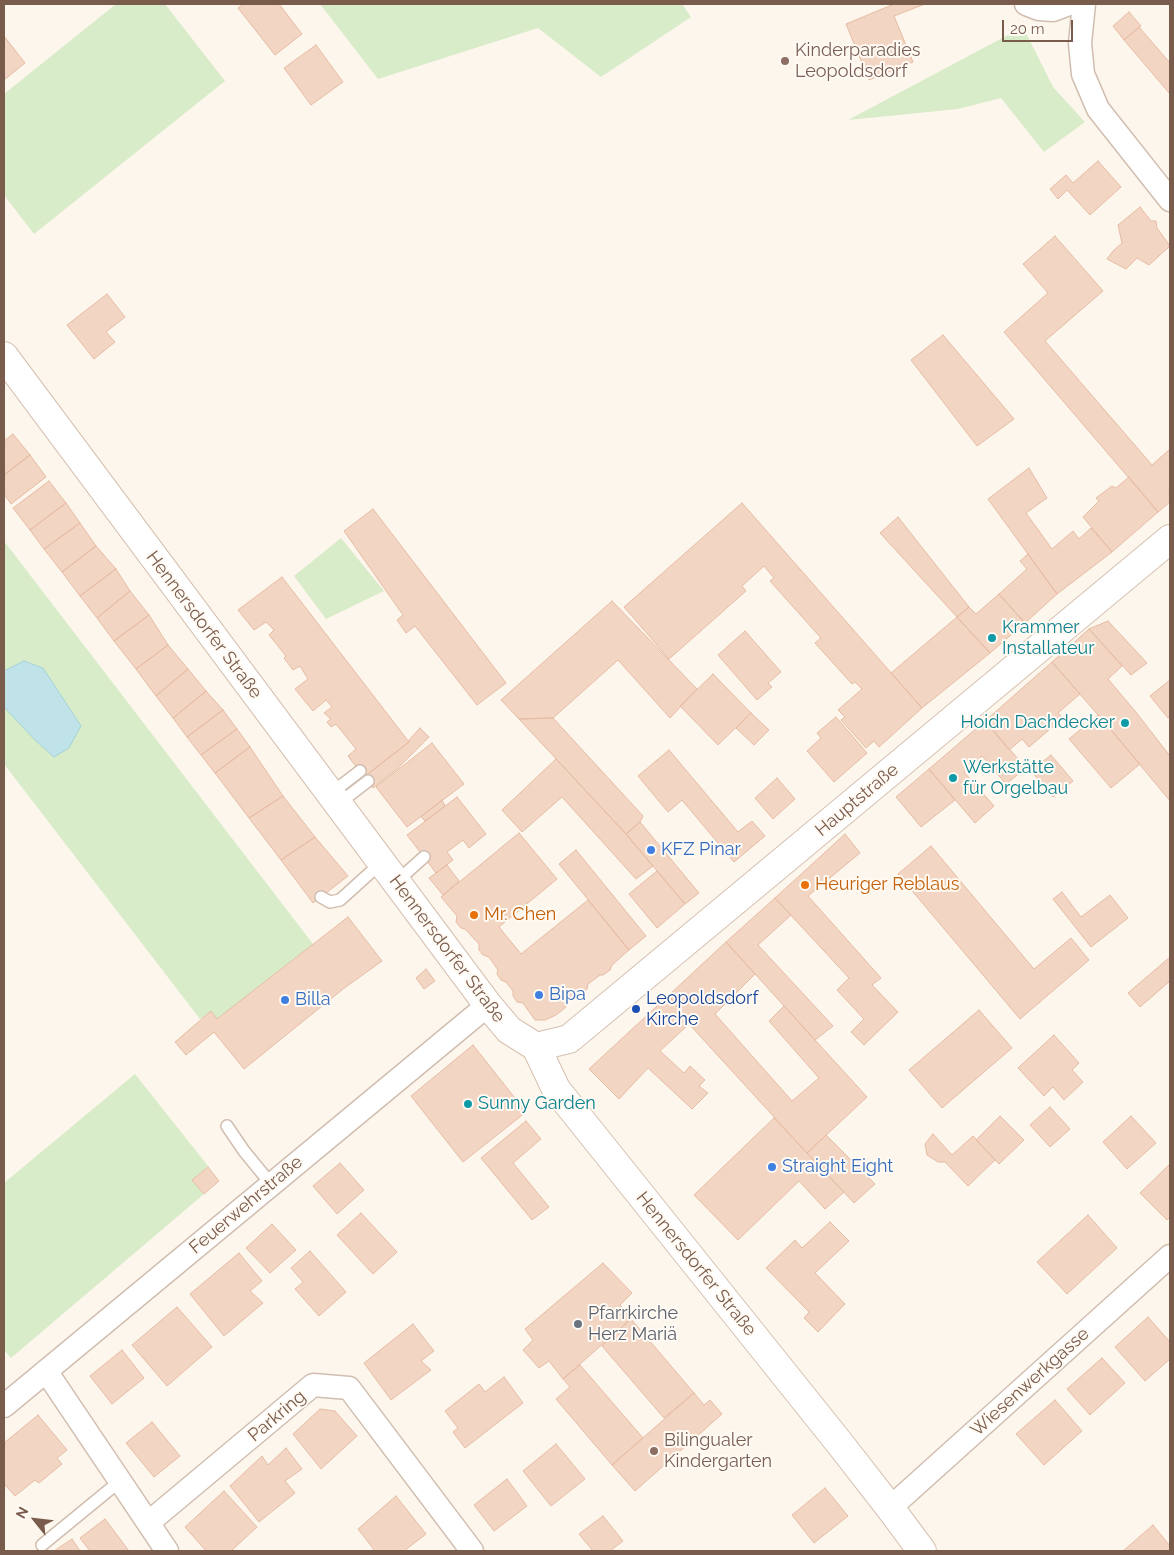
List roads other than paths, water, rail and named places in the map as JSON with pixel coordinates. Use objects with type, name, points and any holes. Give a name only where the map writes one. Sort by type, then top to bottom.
[{"type":"street","points":[[1026,4],[1039,9],[1053,10],[1069,4]]},
{"type":"street","points":[[1084,4],[1080,43],[1083,74],[1098,109],[1170,200]]},
{"type":"street","name":"Hennersdorfer Straße","points":[[4,356],[488,1005],[509,1030],[536,1047],[556,1089],[890,1508],[922,1551]]},
{"type":"street","name":"Hauptstraße","points":[[536,1047],[569,1039],[1170,539]]},
{"type":"street","name":"Feuerwehrstraße","points":[[4,1406],[488,1005]]},
{"type":"street","name":"Wiesenwerkgasse","points":[[890,1508],[1170,1256]]},
{"type":"street","points":[[46,1371],[167,1551]]},
{"type":"street","name":"Parkring","points":[[148,1523],[313,1385],[349,1388],[472,1551]]},
{"type":"lane","points":[[334,799],[360,772]]},
{"type":"lane","points":[[334,799],[368,782]]},
{"type":"lane","points":[[321,897],[330,902],[340,900],[389,872],[424,857]]},
{"type":"lane","points":[[227,1126],[244,1151],[271,1184]]},
{"type":"lane","points":[[42,1545],[120,1481]]},
{"type":"water","points":[[24,661],[43,668],[81,726],[69,748],[54,757],[4,707],[4,671]]},
{"type":"place","name":"Kinderparadies Leopoldsdorf","points":[[785,61]]},
{"type":"place","name":"Krammer Installateur","points":[[992,638]]},
{"type":"place","name":"Hoidn Dachdecker","points":[[1125,723]]},
{"type":"place","name":"Werkstätte für Orgelbau","points":[[953,778]]},
{"type":"place","name":"KFZ Pinar","points":[[651,850]]},
{"type":"place","name":"Heuriger Reblaus","points":[[805,885]]},
{"type":"place","name":"Mr. Chen","points":[[474,915]]},
{"type":"place","name":"Bipa","points":[[539,995]]},
{"type":"place","name":"Billa","points":[[285,1000]]},
{"type":"place","name":"Leopoldsdorf Kirche","points":[[636,1009]]},
{"type":"place","name":"Sunny Garden","points":[[468,1104]]},
{"type":"place","name":"Straight Eight","points":[[772,1167]]},
{"type":"place","name":"Pfarrkirche Herz Mariä","points":[[578,1324]]},
{"type":"place","name":"Bilingualer Kindergarten","points":[[654,1451]]}]
